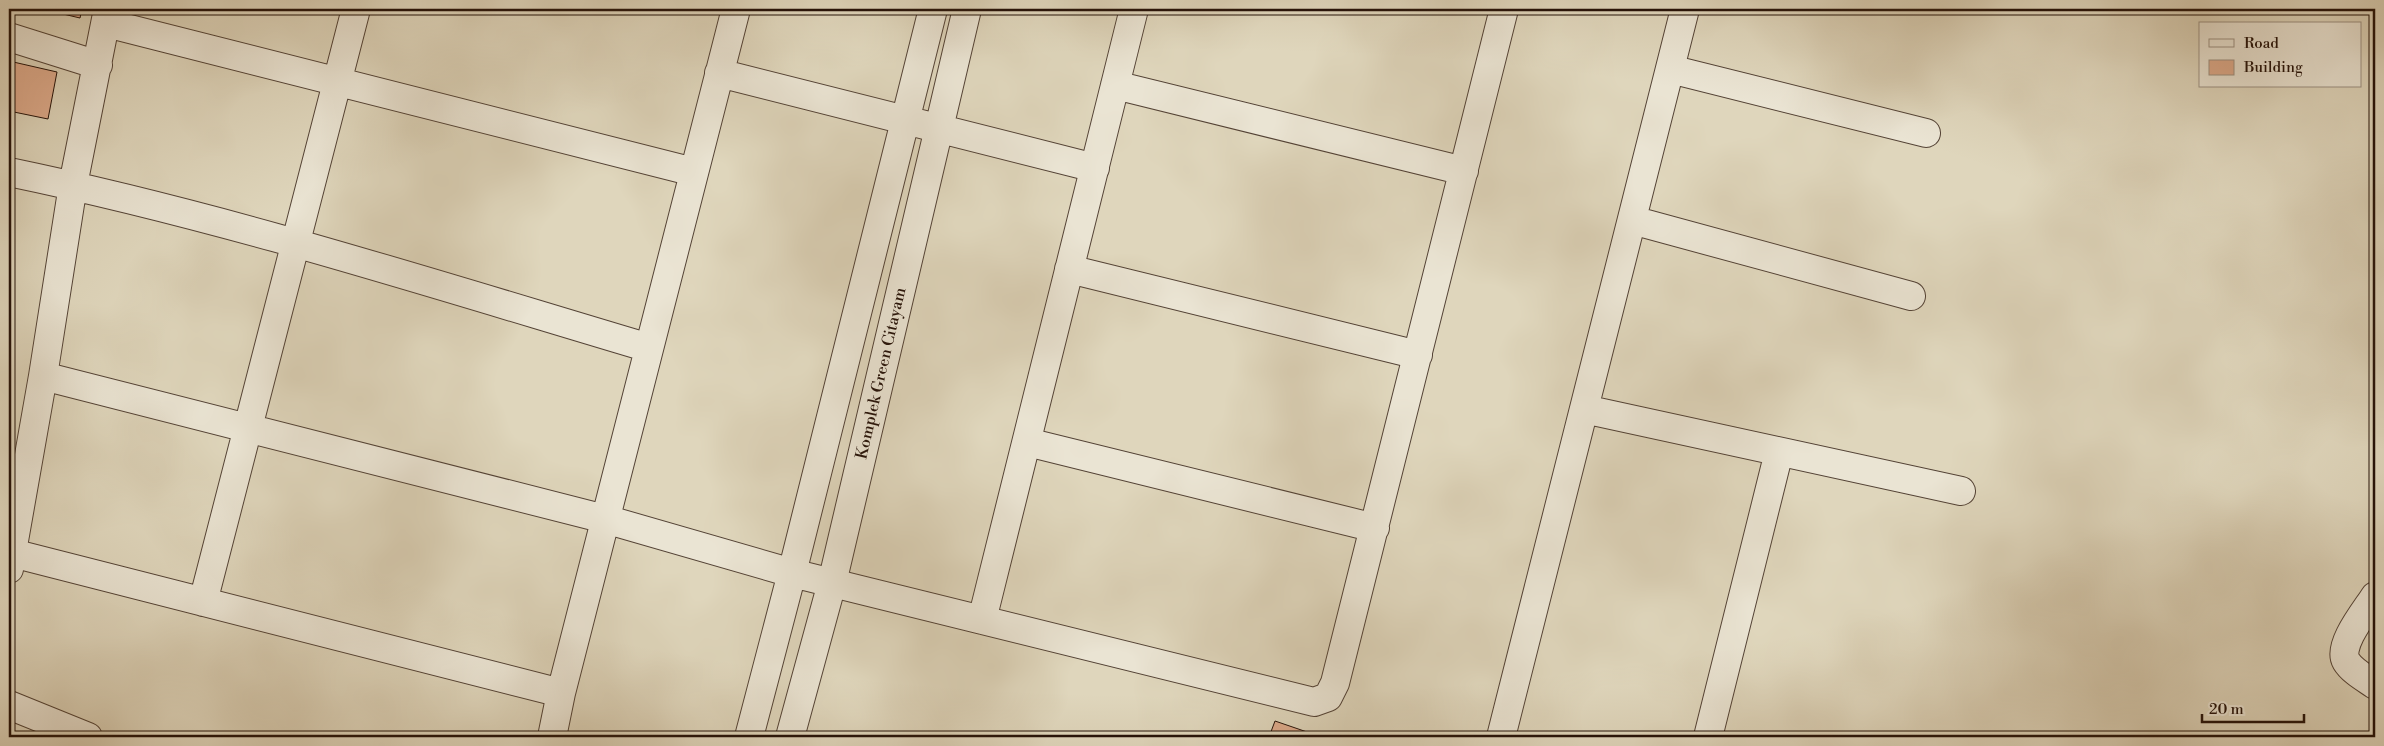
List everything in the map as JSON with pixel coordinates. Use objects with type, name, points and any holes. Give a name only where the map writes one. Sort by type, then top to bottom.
[{"type":"street","points":[[203,602],[356,9]]},
{"type":"street","points":[[552,737],[561,693],[736,9]]},
{"type":"street","points":[[749,737],[792,573],[933,9]]},
{"type":"street","name":"Komplek Green Citayam","points":[[790,737],[832,583],[967,9]]},
{"type":"street","points":[[982,620],[1134,9]]},
{"type":"street","points":[[43,376],[605,519],[792,573],[1314,702],[1328,697],[1336,684],[1504,9]]},
{"type":"street","points":[[1501,737],[1685,9]]},
{"type":"street","points":[[561,693],[203,602],[10,561],[43,376],[73,186],[107,16],[338,81],[694,172]]},
{"type":"street","points":[[9,37],[98,65]]},
{"type":"street","points":[[1670,69],[1926,133]]},
{"type":"street","points":[[719,73],[1094,168]]},
{"type":"street","points":[[1115,85],[1464,171]]},
{"type":"street","points":[[9,172],[73,186],[295,242],[649,348]]},
{"type":"street","points":[[1632,220],[1911,296]]},
{"type":"street","points":[[1069,269],[1418,355]]},
{"type":"street","points":[[1584,409],[1961,492]]},
{"type":"street","points":[[1026,442],[1375,528]]},
{"type":"street","points":[[1708,737],[1779,452]]},
{"type":"street","points":[[2375,596],[2349,636],[2343,651],[2345,660],[2358,673],[2375,685]]},
{"type":"street","points":[[9,705],[88,737]]},
{"type":"building","points":[[42,9],[82,9],[80,18]]},
{"type":"building","points":[[9,61],[57,72],[48,119],[9,111]]},
{"type":"building","points":[[1275,721],[1310,733],[1308,737],[1269,737]]}]
